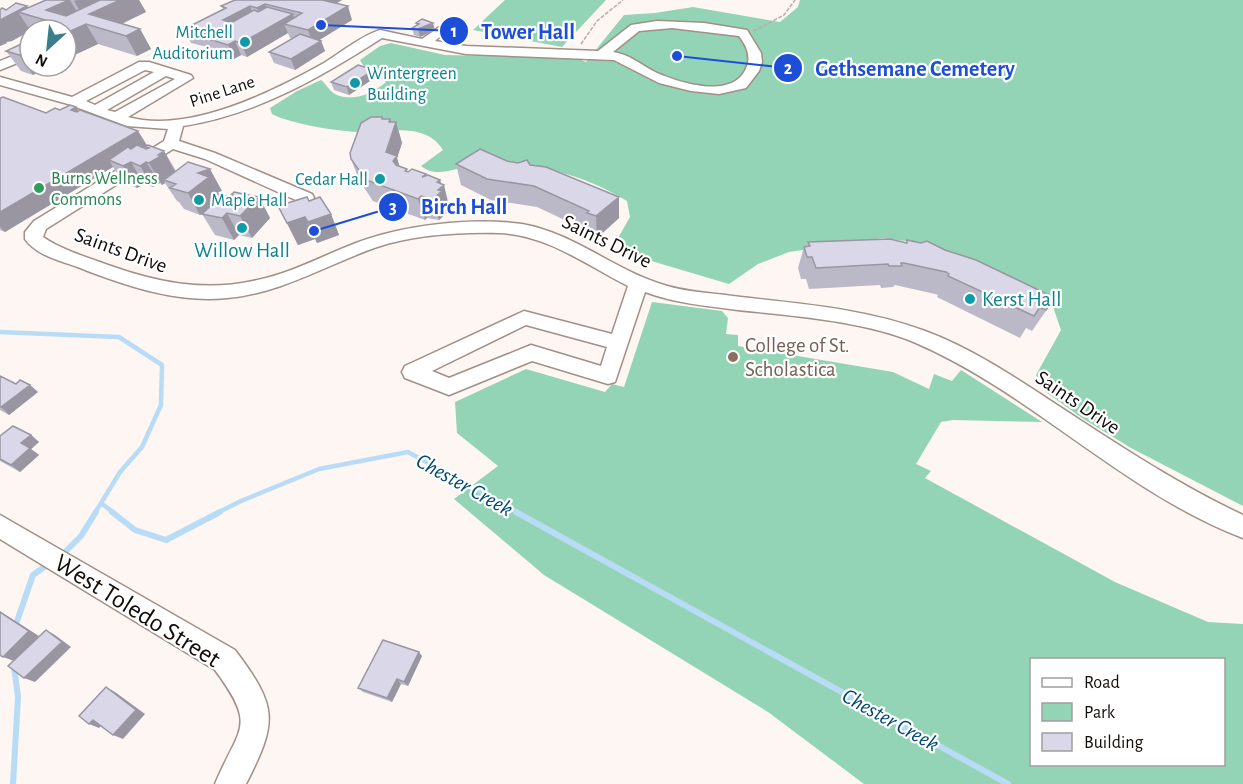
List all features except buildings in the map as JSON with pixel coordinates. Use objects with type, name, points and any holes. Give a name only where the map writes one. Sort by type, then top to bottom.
[{"type":"street","points":[[603,56],[627,33],[646,26],[705,27],[743,33]]},
{"type":"street","points":[[424,43],[441,30]]},
{"type":"street","name":"Pine Lane","points":[[0,81],[142,124],[177,123],[226,111],[270,94],[336,61],[380,34],[466,50],[623,58],[641,71],[679,85],[729,89],[740,85],[748,78],[756,64],[756,54],[743,33]]},
{"type":"street","points":[[0,52],[18,44]]},
{"type":"street","points":[[0,66],[18,58]]},
{"type":"street","points":[[73,102],[144,65],[186,78],[117,117]]},
{"type":"street","points":[[96,110],[164,72]]},
{"type":"street","points":[[177,123],[171,143],[210,156],[306,198]]},
{"type":"street","name":"Saints Drive","points":[[171,143],[40,225],[34,232],[34,239],[119,277],[152,287],[204,294],[261,287],[306,272],[365,246],[398,237],[509,229],[536,232],[560,240],[608,270],[638,284],[687,296],[869,321],[934,341],[991,371],[1163,485],[1243,526]]},
{"type":"street","points":[[619,343],[524,318],[412,372],[449,387],[531,353],[608,376],[619,343],[638,284]]},
{"type":"street","name":"West Toledo Street","points":[[0,526],[225,660],[248,690],[257,712],[251,743],[230,784]]},
{"type":"path","points":[[576,54],[597,21],[622,0]]},
{"type":"path","points":[[743,33],[770,24],[784,15],[795,0]]},
{"type":"green space","points":[[505,0],[606,0],[562,47],[473,30]]},
{"type":"green space","points":[[800,0],[1243,0],[1243,506],[1131,448],[1082,418],[1046,392],[1036,375],[1061,330],[1052,304],[1005,275],[921,243],[883,238],[789,252],[758,264],[729,284],[638,257],[617,240],[630,217],[627,201],[590,182],[534,167],[473,166],[433,172],[421,166],[443,150],[427,135],[406,130],[353,132],[316,127],[280,118],[272,114],[270,108],[297,91],[321,80],[332,92],[340,96],[352,97],[371,92],[386,82],[363,65],[360,60],[380,46],[391,43],[445,55],[577,58],[586,62],[624,15],[693,7],[780,22],[798,7]]},
{"type":"green space","points":[[652,302],[722,311],[728,318],[726,334],[738,335],[738,346],[893,372],[929,389],[934,374],[952,381],[961,370],[1042,422],[953,420],[941,422],[916,464],[931,471],[925,478],[1115,582],[1208,622],[1243,624],[1243,784],[864,784],[768,712],[544,575],[454,499],[498,466],[457,433],[455,402],[526,369],[605,392],[612,384],[624,387]]},
{"type":"waterway","name":"Chester Creek","points":[[0,332],[119,337],[162,365],[161,405],[142,447],[120,472],[101,503]]},
{"type":"waterway","name":"Chester Creek","points":[[217,513],[319,469],[408,452],[519,513]]},
{"type":"waterway","points":[[95,513],[101,503]]},
{"type":"waterway","name":"Chester Creek","points":[[101,503],[114,513]]},
{"type":"waterway","points":[[62,555],[81,536],[96,512]]},
{"type":"waterway","name":"Chester Creek","points":[[112,512],[135,530],[166,540],[220,512]]},
{"type":"waterway","name":"Chester Creek","points":[[516,512],[1008,784]]},
{"type":"waterway","points":[[15,627],[33,575],[50,563]]},
{"type":"waterway","points":[[13,784],[18,697],[14,667]]},
{"type":"place","name":"Tower Hall","points":[[321,25]]},
{"type":"place","name":"Mitchell Auditorium","points":[[245,42]]},
{"type":"place","name":"Gethsemane Cemetery","points":[[677,56]]},
{"type":"place","name":"Wintergreen Building","points":[[355,83]]},
{"type":"place","name":"Cedar Hall","points":[[380,179]]},
{"type":"place","name":"Burns Wellness Commons","points":[[39,188]]},
{"type":"place","name":"Maple Hall","points":[[199,200]]},
{"type":"place","name":"Willow Hall","points":[[242,228]]},
{"type":"place","name":"Birch Hall","points":[[314,231]]},
{"type":"place","name":"Kerst Hall","points":[[970,299]]},
{"type":"place","name":"College of St. Scholastica","points":[[733,357]]}]
